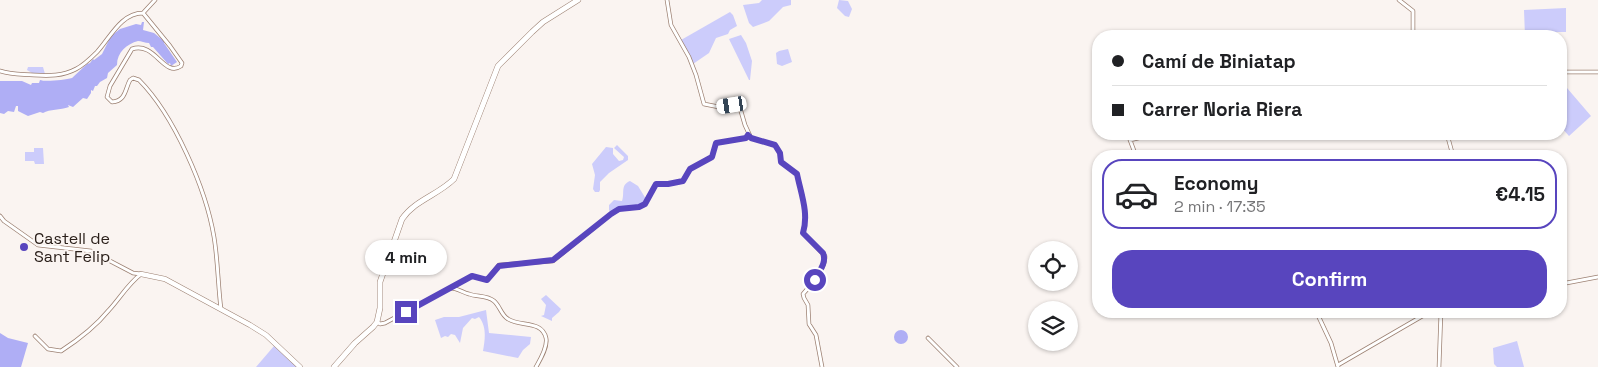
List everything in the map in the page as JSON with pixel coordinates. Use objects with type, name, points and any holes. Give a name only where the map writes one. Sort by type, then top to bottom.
[{"type":"main road","points":[[334,367],[355,342],[377,322],[380,308],[380,282],[402,219],[408,210],[448,185],[454,179],[498,66],[543,22],[578,0]]},
{"type":"street","points":[[0,71],[9,74],[45,76],[67,73],[76,69],[92,58],[119,26],[133,15],[143,12],[155,0]]},
{"type":"street","points":[[667,0],[671,24],[696,74],[704,104],[719,107],[732,105],[740,108],[748,135],[751,138],[775,145],[780,153],[781,162],[797,174],[806,214],[803,233],[825,256],[825,261],[815,280],[804,294],[808,305],[809,324],[816,335],[822,367]]},
{"type":"street","points":[[1399,0],[1413,11],[1414,30]]},
{"type":"street","points":[[143,12],[182,63],[181,66],[176,69],[170,68],[150,50],[142,47],[132,49],[110,86],[107,97],[112,102],[119,101],[133,78],[142,83],[163,110],[188,155],[206,203],[214,237],[221,310]]},
{"type":"street","points":[[1567,72],[1598,72]]},
{"type":"street","points":[[377,322],[380,324],[385,323],[472,276],[487,280],[499,266],[553,260],[619,209],[639,207],[645,204],[656,184],[683,181],[690,169],[712,157],[716,143],[746,138],[748,135]]},
{"type":"street","points":[[0,216],[4,222],[38,245],[91,251],[134,273],[165,279],[266,335],[300,367]]},
{"type":"street","points":[[35,336],[48,349],[61,351],[73,343],[108,312],[141,274]]},
{"type":"street","points":[[1567,283],[1598,277]]},
{"type":"street","points":[[450,288],[456,288],[470,295],[495,301],[508,320],[524,325],[535,325],[540,328],[546,338],[546,343],[536,367]]},
{"type":"street","points":[[1319,318],[1331,342],[1338,366],[1419,318]]},
{"type":"street","points":[[1439,367],[1441,318]]},
{"type":"street","points":[[928,338],[957,367]]},
{"type":"shaded area","points":[[762,0],[791,0],[791,5],[783,7],[769,21],[753,27],[749,23],[743,5],[759,3]]},
{"type":"shaded area","points":[[839,0],[848,1],[852,9],[849,17],[845,16],[837,8]]},
{"type":"shaded area","points":[[1566,8],[1566,30],[1525,30],[1524,10]]},
{"type":"shaded area","points":[[730,12],[737,26],[730,30],[728,34],[716,38],[709,53],[693,64],[681,40]]},
{"type":"shaded area","points":[[144,22],[143,30],[154,33],[164,41],[177,62],[171,66],[149,43],[138,41],[123,49],[117,60],[117,65],[108,73],[107,78],[95,86],[93,91],[91,90],[87,99],[83,98],[73,107],[68,105],[69,107],[28,116],[18,111],[18,106],[16,106],[14,112],[0,113],[0,81],[22,81],[31,85],[32,83],[39,83],[40,80],[72,78],[93,59],[102,54],[111,36],[120,29],[136,24],[141,25]]},
{"type":"shaded area","points":[[741,35],[752,61],[750,80],[729,39]]},
{"type":"shaded area","points":[[788,49],[792,62],[782,66],[777,64],[776,53]]},
{"type":"shaded area","points":[[28,67],[43,67],[45,74],[32,73],[27,70]]},
{"type":"shaded area","points":[[1567,88],[1591,116],[1569,136],[1567,134]]},
{"type":"shaded area","points":[[617,145],[628,156],[628,160],[609,173],[600,182],[599,192],[595,192],[593,189],[595,175],[592,164],[606,147],[613,148],[613,154],[619,161],[623,160],[624,157],[614,148]]},
{"type":"shaded area","points":[[34,148],[43,148],[44,164],[25,161],[25,152],[34,152]]},
{"type":"shaded area","points":[[630,181],[638,186],[646,199],[639,206],[619,208],[611,213],[609,205],[614,200],[622,201],[624,187]]},
{"type":"shaded area","points":[[546,295],[561,309],[552,318],[552,321],[541,316],[544,315],[546,305],[541,299]]},
{"type":"shaded area","points":[[486,310],[489,333],[531,337],[530,344],[518,358],[483,351],[484,329],[479,317],[472,318],[463,328],[460,343],[455,335],[451,334],[448,337],[441,338],[435,320],[444,317],[459,317]]},
{"type":"shaded area","points":[[901,330],[906,332],[908,337],[906,342],[901,344],[896,342],[894,337],[896,332]]},
{"type":"shaded area","points":[[0,333],[8,338],[28,343],[21,367],[0,367]]},
{"type":"shaded area","points":[[1517,341],[1524,367],[1497,367],[1494,364],[1493,348]]},
{"type":"shaded area","points":[[274,346],[297,367],[256,367]]},
{"type":"place","name":"Castell de Sant Felip","points":[[24,247]]},
{"type":"route","points":[[406,312],[472,276],[487,280],[499,266],[553,260],[619,209],[639,207],[645,204],[656,184],[683,181],[690,169],[712,157],[716,143],[746,138],[748,135],[751,138],[775,145],[780,153],[781,162],[797,174],[806,214],[803,233],[825,256],[825,261],[815,280]]}]
